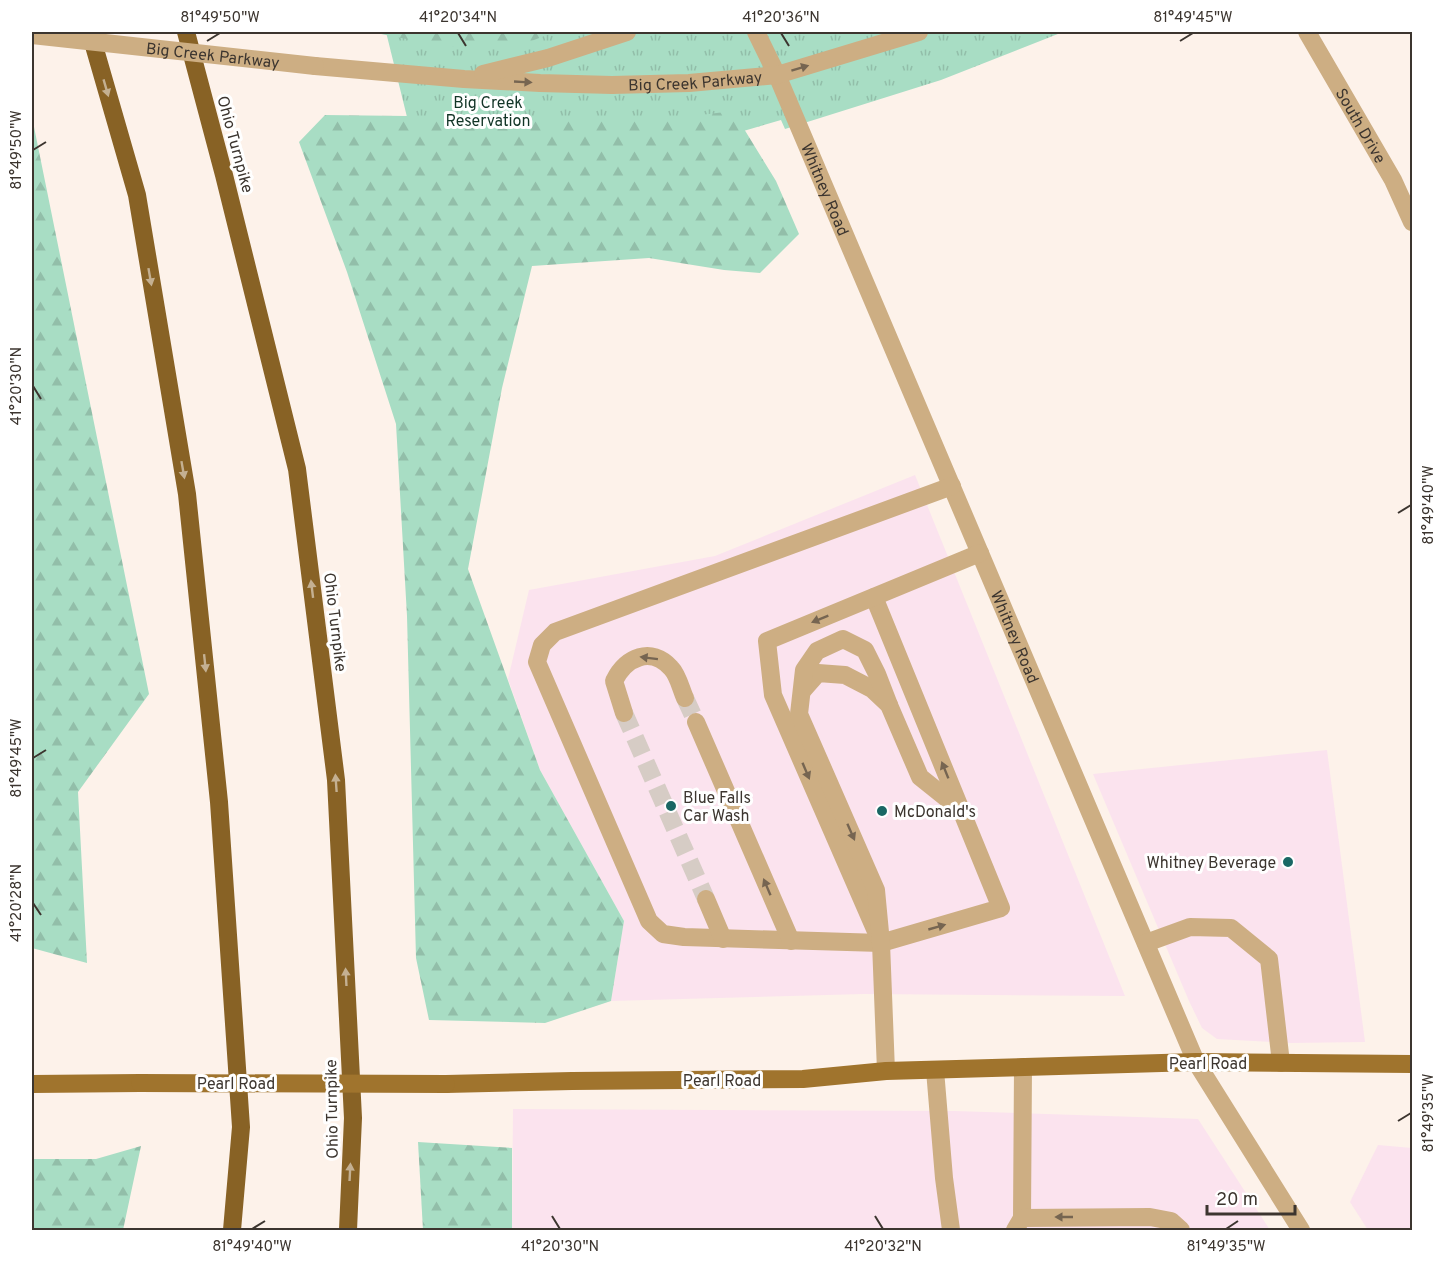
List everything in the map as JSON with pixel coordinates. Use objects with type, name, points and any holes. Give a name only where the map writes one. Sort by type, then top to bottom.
[{"type":"highway","points":[[90,32],[136,195],[187,494],[219,802],[241,1128],[232,1230]]},
{"type":"highway","name":"Ohio Turnpike","points":[[186,32],[297,469],[336,780],[353,1118],[348,1230]]},
{"type":"main road","name":"Pearl Road","points":[[32,1084],[446,1084],[803,1079],[886,1071],[1196,1062],[1413,1064]]},
{"type":"street","name":"Big Creek Parkway","points":[[464,79],[548,58],[627,32]]},
{"type":"street","name":"Whitney Road","points":[[756,32],[777,75],[1196,1062],[1301,1230]]},
{"type":"street","name":"Big Creek Parkway","points":[[32,35],[315,66],[464,79],[612,85],[689,83],[777,75],[919,32]]},
{"type":"street","name":"South Drive","points":[[1307,32],[1393,180],[1413,222]]},
{"type":"street","points":[[874,597],[1001,908],[881,943],[723,939],[663,934],[650,921],[537,663],[542,645],[555,632],[952,486]]},
{"type":"street","points":[[881,943],[773,695],[767,641],[980,553]]},
{"type":"street","points":[[886,1071],[881,943],[876,890],[799,714],[804,670],[817,651],[843,639],[865,650],[920,777],[961,810]]},
{"type":"street","points":[[624,713],[614,681],[629,661],[641,656],[658,658],[672,669],[685,698]]},
{"type":"street","points":[[803,690],[818,673],[845,675],[872,688],[889,705]]},
{"type":"street","points":[[696,722],[791,941]]},
{"type":"street","points":[[706,899],[723,939]]},
{"type":"street","points":[[1146,943],[1190,927],[1231,928],[1269,959],[1281,1063]]},
{"type":"street","points":[[1023,1067],[1018,1224],[1106,1217],[1150,1217],[1171,1221],[1181,1230]]},
{"type":"street","points":[[935,1070],[951,1230]]},
{"type":"street","points":[[1080,1230],[1106,1217]]},
{"type":"shaded area","points":[[915,475],[1125,996],[864,994],[611,1001],[624,921],[540,770],[508,679],[529,590],[715,556]]},
{"type":"shaded area","points":[[1327,750],[1365,1042],[1291,1043],[1217,1039],[1202,1028],[1189,1001],[1093,774]]},
{"type":"shaded area","points":[[513,1109],[954,1111],[1198,1119],[1270,1230],[512,1230]]},
{"type":"shaded area","points":[[1378,1145],[1412,1148],[1412,1230],[1368,1230],[1350,1202]]},
{"type":"green space","points":[[371,32],[555,32],[526,43],[447,47]]},
{"type":"green space","name":"Big Creek Reservation","points":[[386,32],[1063,32],[941,80],[785,129],[781,120],[610,170],[427,198]]},
{"type":"green space","points":[[733,111],[776,181],[799,234],[760,273],[724,270],[649,258],[532,266],[502,388],[468,569],[540,770],[624,921],[611,1001],[545,1023],[429,1020],[416,958],[407,616],[396,424],[347,272],[299,142],[325,115],[668,119]]},
{"type":"green space","points":[[32,117],[149,694],[78,792],[87,963],[32,948]]},
{"type":"green space","points":[[418,1142],[512,1148],[512,1230],[423,1230]]},
{"type":"green space","points":[[141,1146],[123,1230],[32,1230],[32,1159],[96,1159]]},
{"type":"tunnel","points":[[685,698],[696,722]]},
{"type":"tunnel","points":[[624,713],[706,899]]},
{"type":"place","name":"Blue Falls Car Wash","points":[[671,806]]},
{"type":"place","name":"McDonald's","points":[[882,811]]},
{"type":"place","name":"Whitney Beverage","points":[[1288,862]]}]
